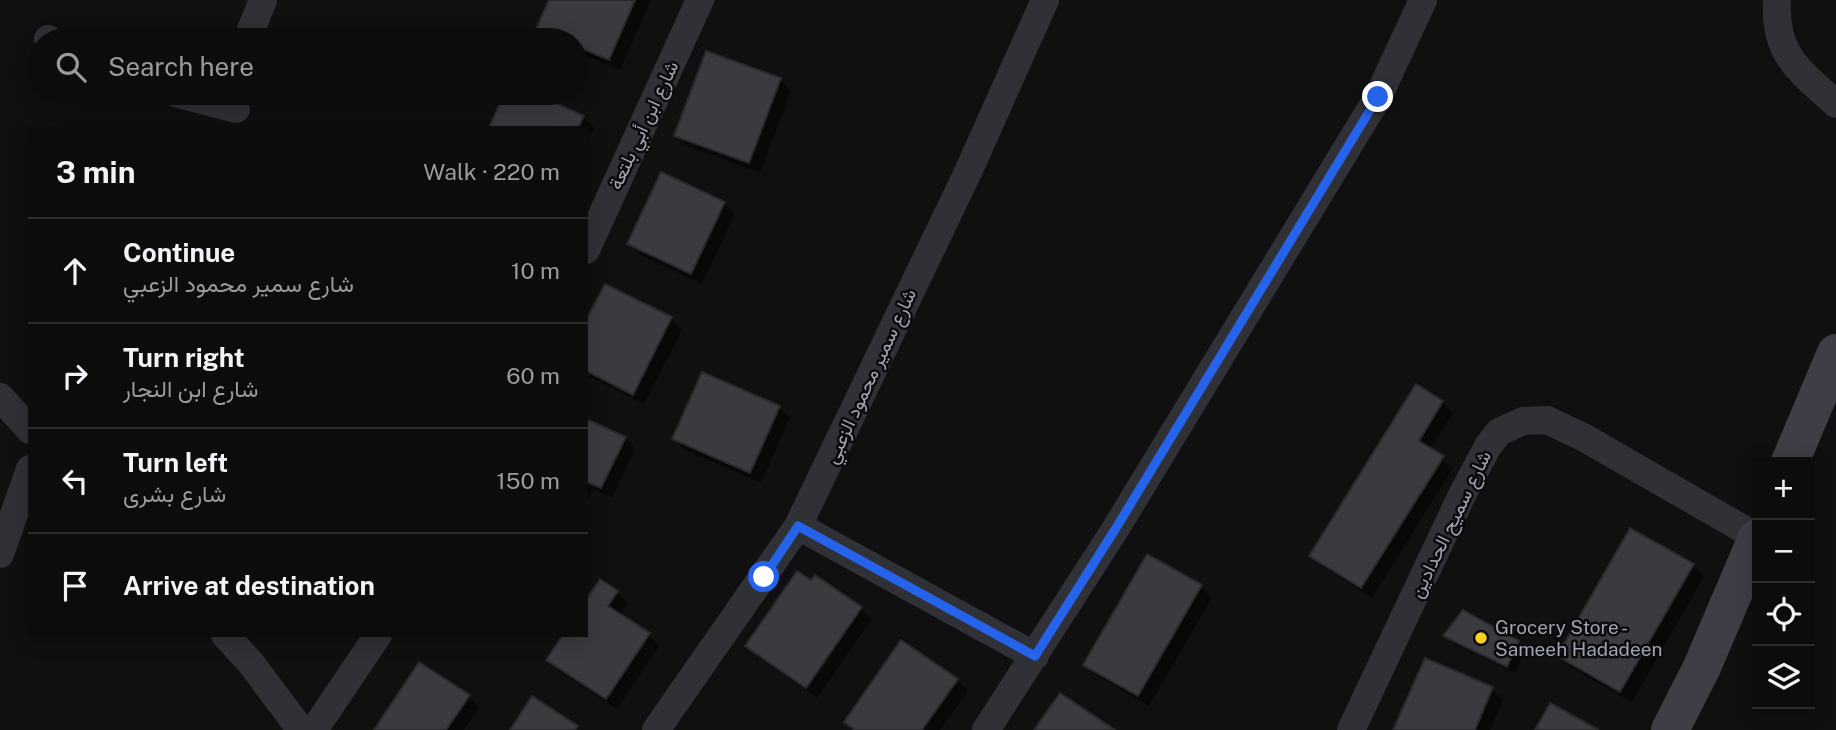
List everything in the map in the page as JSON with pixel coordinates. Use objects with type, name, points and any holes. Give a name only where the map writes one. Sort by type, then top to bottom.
[{"type":"street","points":[[252,28],[263,0]]},
{"type":"street","name":"شارع ابن أبي بلتعة","points":[[588,246],[700,0]]},
{"type":"street","name":"شارع سمير محمود الزعبي","points":[[656,730],[798,526],[968,172],[1045,0]]},
{"type":"street","points":[[986,730],[1124,516],[1378,97],[1423,0]]},
{"type":"street","points":[[1777,0],[1776,19],[1783,47],[1796,67],[1836,104]]},
{"type":"street","points":[[220,105],[239,110]]},
{"type":"street","points":[[1792,457],[1836,353]]},
{"type":"street","points":[[0,397],[28,428]]},
{"type":"street","name":"شارع سميح الحدادين","points":[[1351,730],[1462,495],[1488,446],[1499,432],[1511,426],[1523,421],[1547,420],[1583,437],[1752,535]]},
{"type":"street","points":[[0,554],[28,475]]},
{"type":"street","points":[[798,526],[1035,656]]},
{"type":"street","points":[[1670,730],[1702,667],[1752,550]]},
{"type":"street","points":[[227,637],[250,662],[301,730]]},
{"type":"street","points":[[314,730],[377,637]]},
{"type":"building","points":[[549,0],[635,0],[609,60],[588,51],[588,28],[536,28]]},
{"type":"building","points":[[706,51],[781,78],[749,163],[674,136]]},
{"type":"building","points":[[499,105],[560,105],[584,116],[579,126],[490,126]]},
{"type":"building","points":[[661,172],[725,202],[691,274],[627,244]]},
{"type":"building","points":[[605,284],[672,317],[633,395],[588,372],[588,316]]},
{"type":"building","points":[[702,372],[780,406],[750,473],[672,439]]},
{"type":"building","points":[[1416,384],[1443,401],[1419,441],[1444,456],[1361,588],[1309,556]]},
{"type":"building","points":[[588,420],[626,437],[601,488],[588,483]]},
{"type":"building","points":[[1630,528],[1694,564],[1620,692],[1557,656]]},
{"type":"building","points":[[1147,554],[1202,585],[1138,696],[1083,665]]},
{"type":"building","points":[[797,571],[811,580],[815,575],[862,607],[806,688],[745,646]]},
{"type":"building","points":[[600,579],[618,591],[608,606],[650,633],[606,699],[546,660],[562,637],[588,637],[588,597]]},
{"type":"building","name":"Grocery Store - Sameeh Hadadeen","points":[[1463,610],[1519,641],[1507,667],[1443,636]]},
{"type":"building","points":[[901,640],[958,679],[922,730],[855,730],[844,722]]},
{"type":"building","points":[[1425,658],[1493,687],[1475,730],[1393,730]]},
{"type":"building","points":[[419,662],[470,695],[446,730],[374,730]]},
{"type":"building","points":[[1060,693],[1115,730],[1034,730]]},
{"type":"building","points":[[532,696],[578,726],[575,730],[510,730]]},
{"type":"building","points":[[1550,703],[1599,730],[1535,730]]},
{"type":"place","name":"Grocery Store - Sameeh Hadadeen","points":[[1481,638]]},
{"type":"route","points":[[764,577],[798,526],[1035,656],[1378,97]]}]
